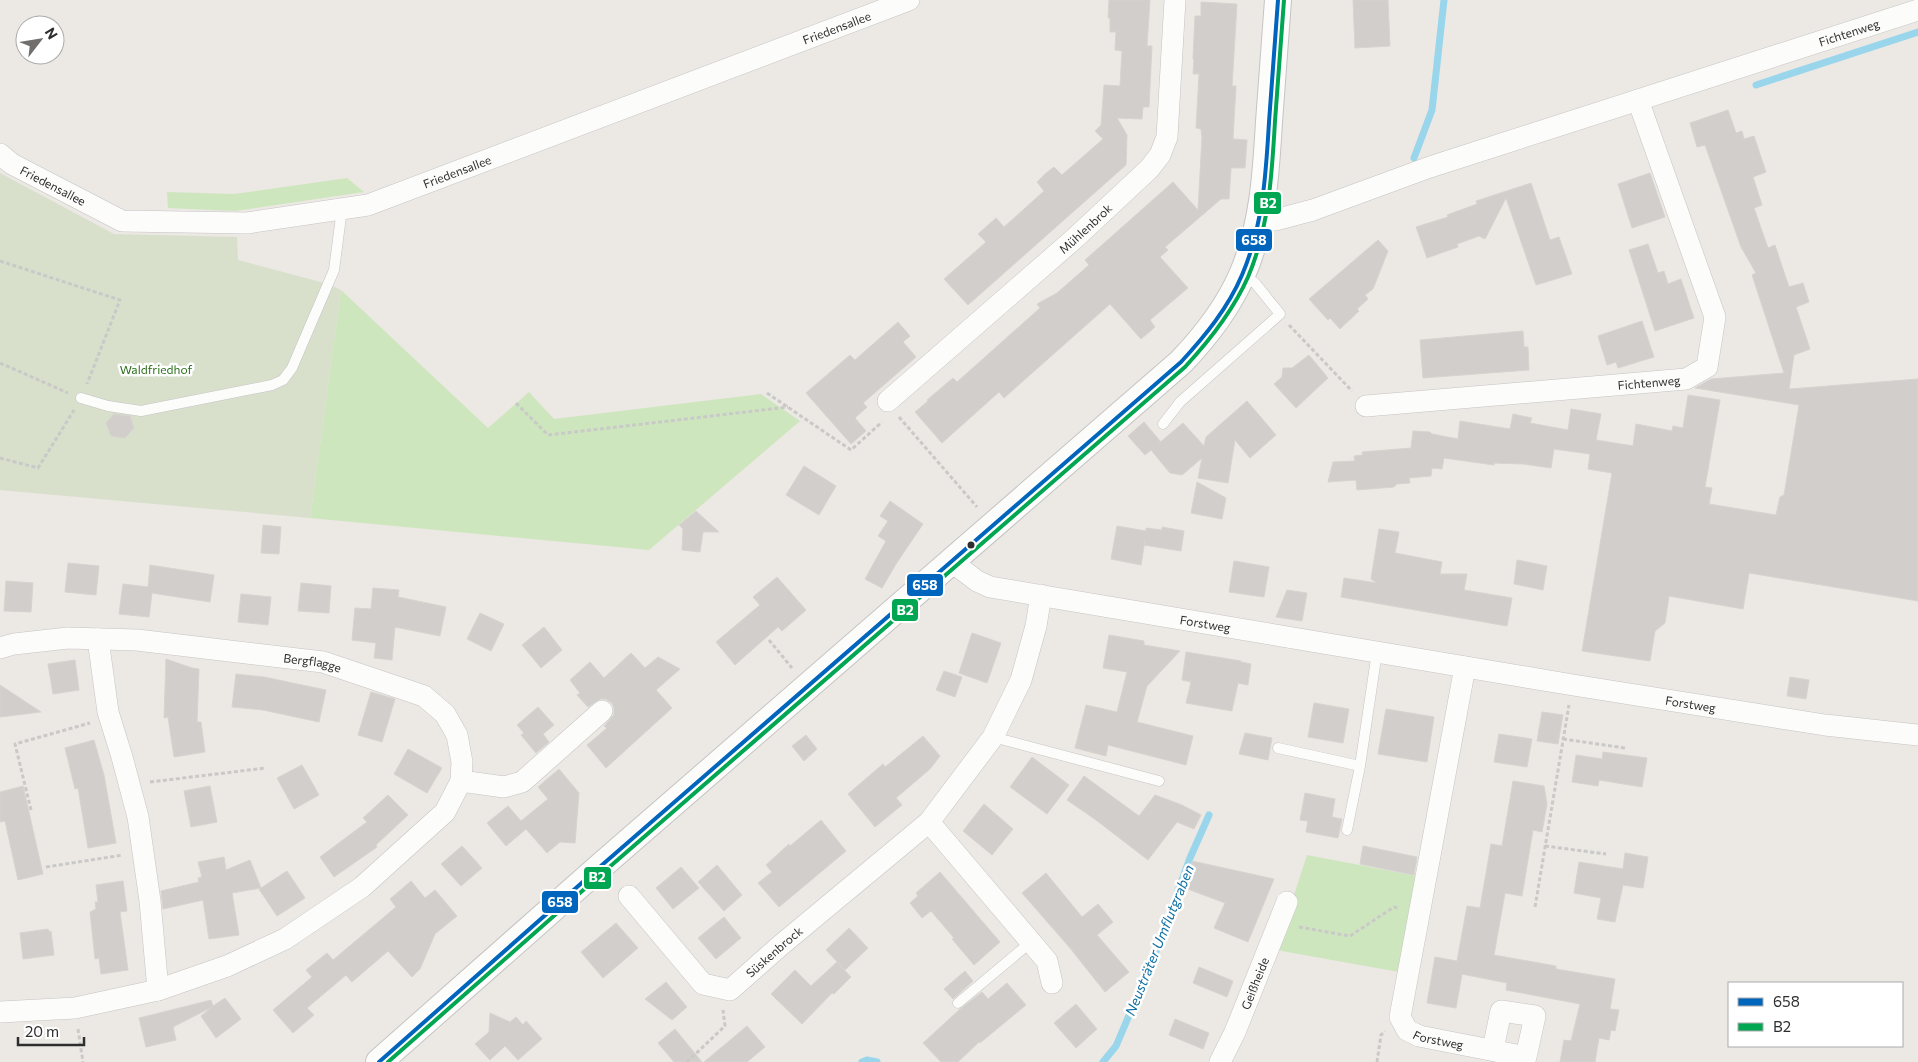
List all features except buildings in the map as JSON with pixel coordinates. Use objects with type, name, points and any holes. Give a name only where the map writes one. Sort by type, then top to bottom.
[{"type":"street","name":"Friedensallee","points":[[0,154],[12,164],[122,221],[247,223],[368,205],[909,0]]},
{"type":"street","name":"Mühlenbrok","points":[[890,410],[1149,169],[1160,155],[1167,137],[1175,0]]},
{"type":"street","points":[[379,1062],[1181,362],[1197,346],[1228,302],[1242,275],[1259,221],[1266,168],[1278,0]]},
{"type":"street","name":"Fichtenweg","points":[[1259,221],[1275,220],[1313,210],[1430,167],[1918,10]]},
{"type":"street","name":"Fichtenweg","points":[[1366,406],[1686,380],[1707,367],[1715,317],[1638,100]]},
{"type":"street","name":"Forstweg","points":[[952,562],[977,581],[990,587],[1573,685],[1825,725],[1918,735]]},
{"type":"street","name":"Süskenbrock","points":[[720,988],[730,990],[929,822],[993,737],[1021,680],[1036,626],[1041,595]]},
{"type":"street","name":"Bergflagge","points":[[0,648],[14,644],[68,638],[137,640],[323,662],[424,696],[445,714],[457,735],[462,762],[461,781],[445,812],[376,875],[332,908],[285,939],[235,962],[158,990],[76,1008],[0,1012]]},
{"type":"street","points":[[98,640],[110,718],[138,817],[150,901],[158,990]]},
{"type":"street","name":"Forstweg","points":[[1465,667],[1400,1017],[1407,1030],[1419,1036],[1487,1048]]},
{"type":"street","points":[[461,781],[504,788],[522,782],[602,712]]},
{"type":"street","points":[[929,822],[1047,962],[1052,982]]},
{"type":"street","points":[[629,896],[703,984],[720,988]]},
{"type":"street","name":"Geißheide","points":[[1220,1062],[1236,1032],[1287,902]]},
{"type":"lane","points":[[81,398],[108,406],[141,411],[272,385],[284,380],[292,368],[334,270],[342,209]]},
{"type":"lane","points":[[1163,424],[1180,402],[1280,314],[1255,283],[1242,275]]},
{"type":"lane","points":[[1347,830],[1360,766],[1377,652]]},
{"type":"lane","points":[[993,737],[1159,781]]},
{"type":"lane","points":[[1278,748],[1360,766]]},
{"type":"lane","points":[[958,1003],[1031,942]]},
{"type":"path","points":[[0,260],[120,300],[81,398],[38,468],[0,458]]},
{"type":"path","points":[[1280,314],[1366,406]]},
{"type":"path","points":[[0,363],[81,398]]},
{"type":"path","points":[[766,393],[851,450],[890,410],[994,525]]},
{"type":"path","points":[[516,403],[548,435],[788,407]]},
{"type":"path","points":[[769,640],[808,687]]},
{"type":"path","points":[[1535,907],[1573,685]]},
{"type":"path","points":[[32,810],[15,744],[110,718]]},
{"type":"path","points":[[1563,739],[1625,748]]},
{"type":"path","points":[[130,785],[266,768]]},
{"type":"path","points":[[1545,846],[1606,854]]},
{"type":"path","points":[[46,868],[143,852]]},
{"type":"path","points":[[1278,924],[1350,936],[1394,907],[1420,911]]},
{"type":"path","points":[[687,1062],[725,1026],[720,988]]},
{"type":"path","points":[[76,1008],[83,1062]]},
{"type":"green space","name":"Waldfriedhof","points":[[0,173],[114,234],[237,237],[238,260],[328,284],[341,290],[310,518],[0,490]]},
{"type":"green space","points":[[347,178],[364,192],[235,211],[168,208],[167,192],[234,194]]},
{"type":"green space","points":[[341,290],[488,428],[529,392],[554,419],[761,394],[800,421],[649,550],[310,518]]},
{"type":"green space","points":[[1307,855],[1417,876],[1399,972],[1276,950]]},
{"type":"waterway","name":"Neusträter Umflutgraben","points":[[1414,158],[1432,110],[1444,0]]},
{"type":"waterway","points":[[1756,85],[1918,32]]},
{"type":"waterway","name":"Neusträter Umflutgraben","points":[[1103,1062],[1116,1046],[1154,957],[1190,858],[1209,815]]},
{"type":"waterway","name":"Neusträter Umflutgraben","points":[[862,1062],[867,1060],[877,1062]]},
{"type":"transit line","name":"658","points":[[379,1062],[602,865],[1181,362],[1199,342],[1230,299],[1242,275],[1255,238],[1265,180],[1278,0]]},
{"type":"transit line","name":"B2","points":[[388,1062],[1185,367],[1203,346],[1220,325],[1242,290],[1261,239],[1271,181],[1284,0]]}]
